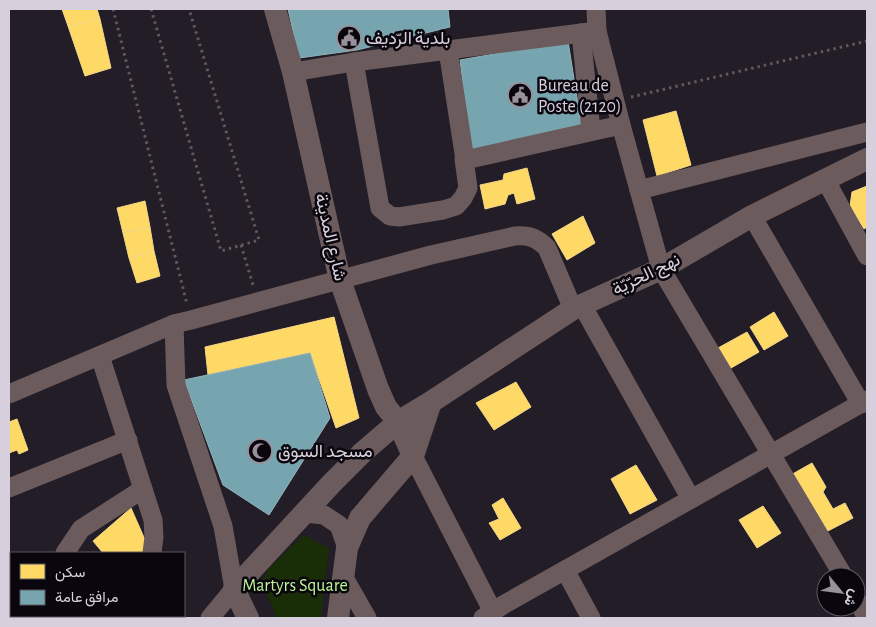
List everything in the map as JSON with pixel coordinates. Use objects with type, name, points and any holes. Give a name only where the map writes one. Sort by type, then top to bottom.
[{"type":"street","name":"شارع المدينة","points":[[275,9],[293,72],[340,280],[378,388],[386,407],[398,422],[413,456]]},
{"type":"street","points":[[591,131],[589,32],[596,9]]},
{"type":"street","points":[[293,72],[354,62],[589,32]]},
{"type":"street","points":[[589,32],[616,100],[621,125],[661,269],[838,567]]},
{"type":"street","points":[[354,62],[380,208],[390,216],[399,217],[456,206],[468,188],[448,50]]},
{"type":"street","points":[[464,159],[621,125]]},
{"type":"street","points":[[639,190],[867,132]]},
{"type":"street","name":"نهج الحرّيّة","points":[[234,589],[364,452],[398,422],[578,307],[661,269],[752,216],[867,158]]},
{"type":"street","points":[[825,179],[867,256]]},
{"type":"street","points":[[413,456],[497,613],[565,570],[864,402],[752,216]]},
{"type":"street","points":[[9,394],[177,324],[431,255],[525,235],[541,242],[546,248],[578,307],[691,499]]},
{"type":"street","points":[[177,324],[176,385],[223,526],[234,589],[248,618]]},
{"type":"street","points":[[106,353],[128,440],[153,520],[152,552]]},
{"type":"street","points":[[338,618],[347,548],[360,518],[413,456],[432,402]]},
{"type":"street","points":[[9,488],[128,440]]},
{"type":"street","points":[[66,552],[81,529],[143,489]]},
{"type":"street","points":[[305,513],[324,516],[339,525],[347,548]]},
{"type":"street","points":[[565,570],[591,618]]},
{"type":"street","points":[[343,576],[367,618]]},
{"type":"street","points":[[210,618],[234,589]]},
{"type":"path","points":[[113,9],[177,324]]},
{"type":"path","points":[[151,9],[221,251],[259,240],[190,9]]},
{"type":"path","points":[[616,100],[867,41]]},
{"type":"path","points":[[241,245],[258,302]]},
{"type":"green space","name":"Martyrs Square","points":[[304,535],[329,548],[321,618],[277,618],[262,584],[268,569]]},
{"type":"building: سكن","points":[[62,9],[97,9],[100,19],[68,26]]},
{"type":"building: سكن","points":[[100,19],[111,68],[85,76],[68,26]]},
{"type":"building: سكن","points":[[676,111],[691,165],[657,176],[643,120]]},
{"type":"building: سكن","points":[[527,168],[535,199],[517,204],[514,193],[508,195],[505,204],[485,209],[480,185],[503,180],[504,174]]},
{"type":"building: سكن","points":[[867,186],[867,227],[864,229],[850,206],[852,192]]},
{"type":"building: سكن","points":[[145,201],[150,227],[123,233],[117,208]]},
{"type":"building: سكن","points":[[583,216],[595,243],[567,260],[552,234]]},
{"type":"building: سكن","points":[[150,227],[154,251],[129,258],[123,233]]},
{"type":"building: سكن","points":[[154,251],[160,276],[137,283],[129,258]]},
{"type":"building: سكن","points":[[774,312],[788,336],[764,350],[750,327]]},
{"type":"building: سكن","points":[[334,317],[359,418],[336,428],[310,353],[208,375],[205,347]]},
{"type":"building: سكن","points":[[747,332],[759,352],[731,368],[718,348]]},
{"type":"building: سكن","points":[[516,382],[531,407],[494,430],[476,403]]},
{"type":"building: سكن","points":[[17,419],[28,450],[19,454],[17,450],[9,453],[9,422]]},
{"type":"building: سكن","points":[[812,463],[826,487],[823,492],[804,503],[789,476]]},
{"type":"building: سكن","points":[[636,465],[657,500],[630,514],[611,479]]},
{"type":"building: سكن","points":[[823,492],[833,509],[845,503],[853,518],[822,534],[804,503]]},
{"type":"building: سكن","points":[[503,498],[521,528],[500,540],[489,523],[499,519],[492,505]]},
{"type":"building: سكن","points":[[763,506],[781,533],[757,548],[739,520]]},
{"type":"building: سكن","points":[[131,508],[150,551],[102,552],[93,541]]},
{"type":"building: مرافق عامة","name":"بلدية الرّديف","points":[[288,9],[448,9],[450,27],[357,50],[299,58]]},
{"type":"building: مرافق عامة","name":"Bureau de Poste (2120)","points":[[568,41],[582,129],[471,150],[460,60]]},
{"type":"building: مرافق عامة","name":"مسجد السوق","points":[[310,353],[330,418],[269,515],[223,485],[184,380]]},
{"type":"place","name":"بلدية الرّديف","points":[[349,38]]},
{"type":"place","name":"Bureau de Poste (2120)","points":[[520,95]]},
{"type":"place","name":"مسجد السوق","points":[[260,451]]}]
